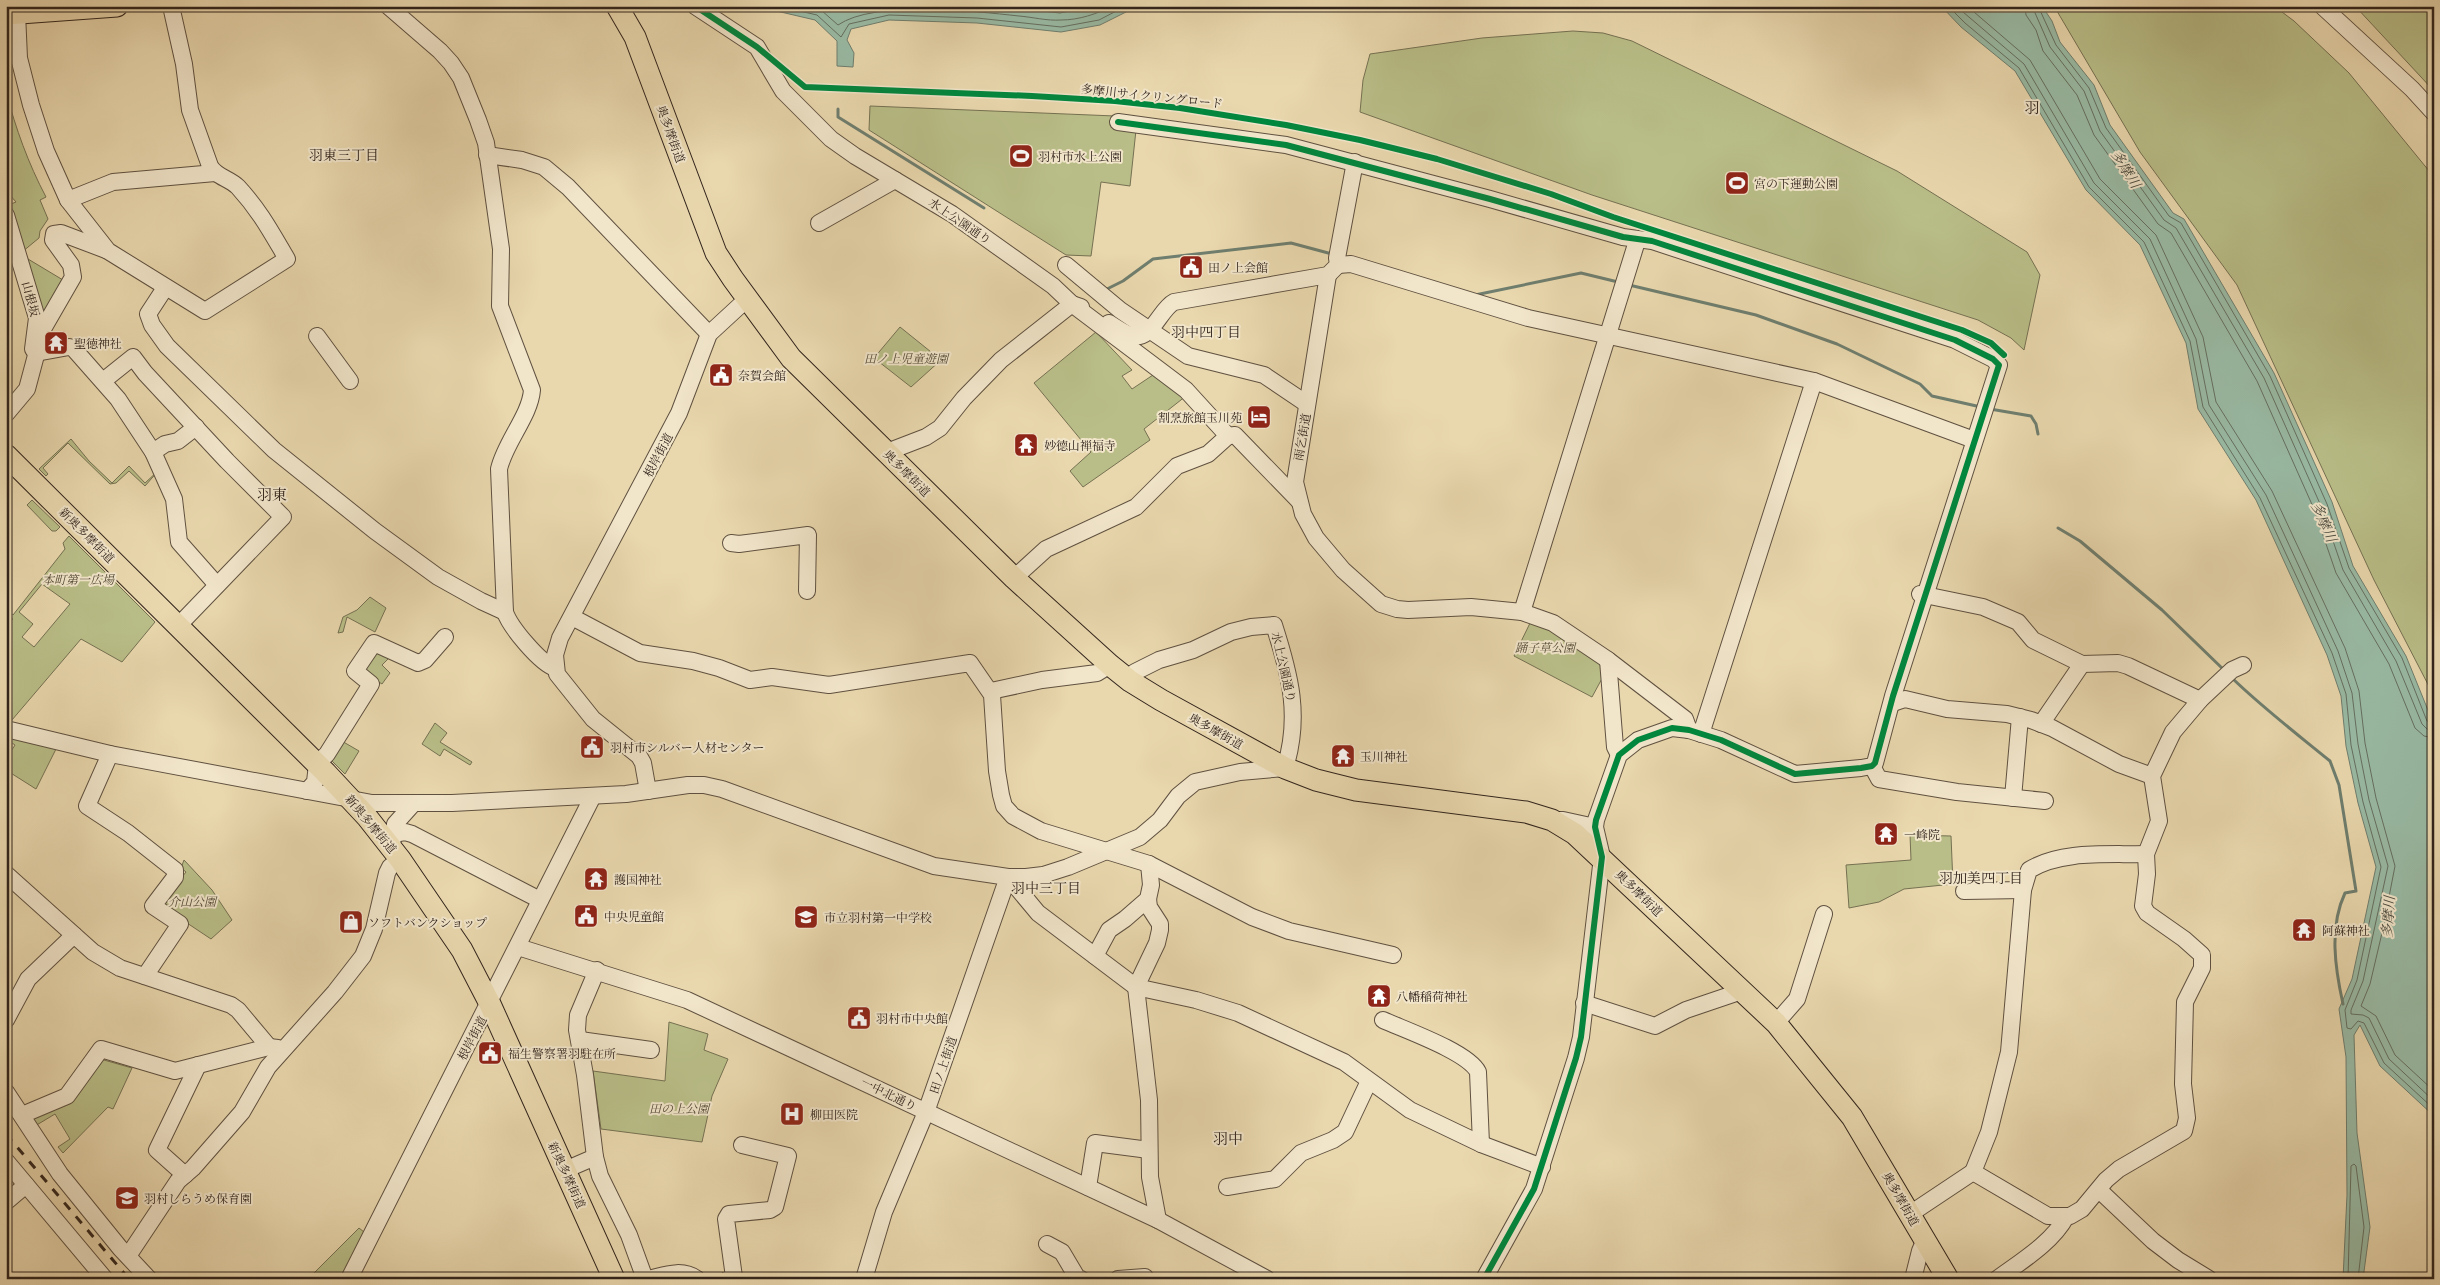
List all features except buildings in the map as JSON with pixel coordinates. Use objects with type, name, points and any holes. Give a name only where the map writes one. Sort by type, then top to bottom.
[{"type":"main road","points":[[11,13],[117,6]]},
{"type":"main road","name":"奥多摩街道","points":[[618,6],[638,44],[720,260],[799,367],[1014,578],[1130,681],[1285,768],[1316,780],[1356,790],[1526,812],[1552,820],[1575,834],[1602,857],[1776,1023],[1852,1117],[1910,1214],[1924,1242],[1948,1279]]},
{"type":"main road","name":"新奥多摩街道","points":[[6,455],[317,764],[395,847],[446,924],[490,1004],[614,1279]]},
{"type":"street","points":[[6,414],[27,389],[43,329],[73,277],[71,265],[53,240],[54,234],[60,233],[108,251],[205,311],[287,259],[264,218],[237,186],[215,173],[210,166],[190,110],[184,64],[171,6]]},
{"type":"street","points":[[388,6],[440,51],[461,78],[486,143],[501,249],[500,306],[532,390],[530,400],[499,469],[505,612],[510,623],[546,665],[555,668],[568,688],[593,719],[638,756],[647,784]]},
{"type":"street","name":"水上公園通り","points":[[695,6],[757,47],[783,91],[831,139],[970,227],[1053,286],[1072,304],[1186,390],[1228,436]]},
{"type":"street","points":[[2322,6],[2412,89],[2434,113]]},
{"type":"street","points":[[11,13],[19,58],[31,105],[46,151],[68,200],[108,251]]},
{"type":"street","points":[[1118,122],[1286,145],[1637,240],[1652,241],[1955,340],[1992,358],[1999,365],[1923,594],[1893,696],[1893,703],[1877,759],[1872,766],[1795,774],[1695,732],[1672,728],[1653,733],[1638,740],[1619,755],[1600,805],[1595,827],[1602,857],[1581,1038],[1576,1058],[1542,1167],[1528,1201],[1484,1279]]},
{"type":"street","points":[[487,155],[522,160],[544,167],[568,187],[709,334]]},
{"type":"street","name":"雨乞街道","points":[[1299,501],[1296,490],[1296,472],[1307,404],[1354,162]]},
{"type":"street","points":[[68,200],[113,182],[215,173]]},
{"type":"street","points":[[819,223],[895,180]]},
{"type":"street","name":"山根坂","points":[[6,215],[12,253],[37,318],[32,344],[36,353]]},
{"type":"street","points":[[1522,612],[1637,240]]},
{"type":"street","points":[[886,452],[926,437],[940,428],[964,398],[1001,360],[1072,304],[1079,306],[1132,336],[1139,336],[1149,330],[1165,308],[1178,300],[1335,263],[1351,264],[1528,318],[1608,334],[1814,381],[1974,440]]},
{"type":"street","points":[[1066,265],[1120,310],[1188,356],[1264,375],[1307,404]]},
{"type":"street","points":[[165,288],[148,314],[157,334],[274,450],[420,565],[481,601],[505,612]]},
{"type":"street","name":"根岸街道","points":[[555,668],[556,648],[679,413],[709,334],[747,298]]},
{"type":"street","points":[[317,336],[350,381]]},
{"type":"street","points":[[36,353],[69,347],[73,348],[103,381],[126,411],[153,452],[174,499],[179,542],[217,585]]},
{"type":"street","points":[[103,381],[133,357],[145,373],[283,518],[178,626]]},
{"type":"street","points":[[1695,732],[1814,381]]},
{"type":"street","points":[[153,452],[165,444],[178,441],[196,427]]},
{"type":"street","points":[[1014,578],[1046,549],[1136,507],[1177,466],[1208,454],[1228,436],[1235,435],[1299,501],[1310,527],[1324,549],[1343,570],[1381,604],[1397,609],[1471,607],[1522,612],[1554,623],[1608,660],[1684,719],[1695,732]]},
{"type":"street","points":[[731,543],[739,544],[808,535],[807,591]]},
{"type":"street","points":[[1923,594],[1982,607],[2018,622],[2033,640],[2082,664],[2118,663],[2128,666],[2200,700]]},
{"type":"street","points":[[572,617],[640,653],[693,661],[719,668],[750,680],[772,677],[829,685],[970,663],[990,691],[997,771],[1002,800],[1008,811],[1018,821],[1041,831],[1112,851],[1149,864],[1252,917],[1289,931],[1393,955]]},
{"type":"street","name":"水上公園通り","points":[[1130,681],[1135,672],[1159,660],[1193,650],[1232,632],[1252,627],[1274,625],[1292,694],[1294,711],[1293,739],[1285,768]]},
{"type":"street","points":[[308,791],[315,782],[317,764],[327,754],[371,684],[355,670],[374,643],[418,663],[425,660],[445,637]]},
{"type":"street","points":[[1608,660],[1615,747],[1619,755]]},
{"type":"street","points":[[2041,724],[2082,664]]},
{"type":"street","points":[[990,691],[1042,680],[1097,673],[1110,665]]},
{"type":"street","points":[[1973,1172],[2048,1216],[2066,1217],[2082,1210],[2112,1174],[2181,1134],[2186,1124],[2183,1076],[2185,1002],[2202,968],[2203,959],[2200,952],[2144,910],[2146,854],[2159,821],[2152,776],[2173,732],[2200,700],[2233,671]]},
{"type":"street","points":[[1893,703],[1905,699],[1947,708],[2020,717],[2041,724],[2119,764],[2152,776]]},
{"type":"street","points":[[2013,798],[2020,717]]},
{"type":"street","points":[[6,729],[110,754],[351,800],[413,804],[593,796],[647,784],[704,784],[934,866],[1008,877],[1043,875],[1112,851],[1140,837],[1152,828],[1178,796],[1195,782],[1240,772],[1285,768]]},
{"type":"street","points":[[110,754],[87,806],[128,833],[174,870],[176,877],[153,906],[180,924],[145,976]]},
{"type":"street","points":[[1872,766],[1879,778],[1957,792],[2045,801]]},
{"type":"street","name":"根岸街道","points":[[349,1279],[490,1004],[593,796]]},
{"type":"street","points":[[128,1256],[185,1175],[242,1112],[277,1048],[336,992],[363,956],[374,929],[390,867],[395,847],[397,821],[413,804]]},
{"type":"street","points":[[1552,820],[1563,820],[1595,827]]},
{"type":"street","points":[[395,847],[406,832],[412,834],[540,900]]},
{"type":"street","points":[[1910,1214],[1973,1172],[1989,1132],[2010,1052],[2023,890],[2029,870],[2042,862],[2076,857],[2146,854]]},
{"type":"street","points":[[1149,864],[1151,885],[1148,899],[1149,906],[1160,924],[1160,930],[1157,943],[1136,987],[1149,1100],[1150,1177],[1158,1220]]},
{"type":"street","points":[[6,874],[74,936],[99,956],[120,968],[231,1005],[277,1048]]},
{"type":"street","points":[[1008,877],[1038,913],[1136,987],[1196,1000],[1238,1013],[1344,1062],[1410,1110],[1481,1144],[1542,1167]]},
{"type":"street","name":"田ノ上街道","points":[[864,1279],[884,1212],[926,1112],[1008,877]]},
{"type":"street","points":[[1964,891],[2023,890]]},
{"type":"street","points":[[1094,956],[1109,930],[1148,899]]},
{"type":"street","points":[[1776,1023],[1797,999],[1824,914]]},
{"type":"street","points":[[6,1020],[28,980],[74,936]]},
{"type":"street","name":"一中北通り","points":[[518,947],[597,970],[687,1000],[1158,1220],[1267,1279]]},
{"type":"street","points":[[597,970],[578,1016],[577,1030],[580,1040],[595,1157],[600,1176],[628,1235],[645,1279]]},
{"type":"street","points":[[1584,1003],[1655,1026],[1686,1010],[1742,991]]},
{"type":"street","points":[[1383,1020],[1426,1038],[1473,1063],[1478,1072],[1481,1144]]},
{"type":"street","points":[[580,1040],[651,1050]]},
{"type":"street","points":[[22,1115],[67,1096],[101,1049],[175,1070],[277,1048]]},
{"type":"street","points":[[185,1175],[157,1150],[198,1064]]},
{"type":"street","points":[[1227,1187],[1275,1179],[1301,1153],[1333,1140],[1345,1132],[1369,1081]]},
{"type":"street","points":[[6,1092],[60,1174],[149,1279]]},
{"type":"street","points":[[1088,1187],[1095,1143],[1149,1150]]},
{"type":"street","points":[[728,1279],[734,1277],[726,1219],[729,1214],[770,1210],[774,1207],[788,1156],[742,1145]]},
{"type":"street","points":[[565,1170],[595,1157]]},
{"type":"street","points":[[6,1161],[26,1184],[95,1275]]},
{"type":"street","points":[[6,1202],[26,1184]]},
{"type":"street","points":[[2099,1190],[2153,1241],[2178,1260],[2209,1279]]},
{"type":"street","points":[[1997,1279],[2030,1254],[2061,1225],[2066,1217]]},
{"type":"street","points":[[1913,1279],[1924,1242]]},
{"type":"street","points":[[1046,1244],[1062,1252],[1072,1271],[1081,1279]]},
{"type":"street","points":[[649,1279],[673,1273],[690,1274],[697,1279]]},
{"type":"street","points":[[1118,1279],[1145,1277]]},
{"type":"green space","points":[[2054,6],[2274,6],[2294,21],[2349,73],[2434,177],[2434,696],[2374,580],[2237,285],[2140,152]]},
{"type":"green space","points":[[2355,6],[2434,6],[2434,91]]},
{"type":"green space","name":"宮の下運動公園","points":[[1573,31],[1603,33],[1632,41],[1897,171],[2027,252],[2040,275],[2024,350],[2011,338],[1978,320],[1592,195],[1360,112],[1363,80],[1370,54],[1482,38]]},
{"type":"green space","points":[[6,92],[23,146],[46,197],[40,200],[48,219],[40,231],[39,238],[22,252],[6,206],[16,202],[9,194],[6,196]]},
{"type":"green space","name":"羽村市水上公園","points":[[870,106],[1115,116],[1136,130],[1130,186],[1101,182],[1091,256],[1066,255],[869,130]]},
{"type":"green space","points":[[23,256],[63,280],[41,318]]},
{"type":"green space","name":"田ノ上児童遊園","points":[[900,327],[941,360],[911,387],[874,358]]},
{"type":"green space","points":[[1096,332],[1132,370],[1122,376],[1132,389],[1153,375],[1186,396],[1144,429],[1150,440],[1083,487],[1070,471],[1091,452],[1034,383]]},
{"type":"green space","points":[[71,439],[89,461],[112,483],[129,466],[145,483],[159,470],[145,486],[129,471],[116,483],[110,484],[68,443],[43,468],[48,474],[46,476],[39,469]]},
{"type":"green space","points":[[32,500],[60,527],[56,531],[52,531],[27,505]]},
{"type":"green space","name":"本町第一広場","points":[[69,536],[155,622],[122,662],[81,639],[6,727],[6,626],[13,619],[6,613],[6,608],[13,615],[65,549],[63,543]],"holes":[[[42,584],[70,604],[34,647],[22,637],[33,624],[19,612]]]},
{"type":"green space","points":[[370,597],[386,608],[375,632],[347,617],[343,632],[338,633],[343,617],[357,610]]},
{"type":"green space","name":"踊子草公園","points":[[1532,619],[1604,662],[1605,673],[1592,697],[1514,656]]},
{"type":"green space","points":[[374,648],[392,655],[382,665],[390,673],[382,684],[360,670]]},
{"type":"green space","points":[[435,723],[447,733],[440,742],[472,762],[470,765],[444,749],[440,756],[422,744]]},
{"type":"green space","points":[[6,734],[57,747],[36,789],[6,770],[6,759],[15,745],[6,739]]},
{"type":"green space","points":[[340,740],[359,751],[345,774],[329,758]]},
{"type":"green space","points":[[1910,835],[1951,836],[1953,884],[1904,889],[1879,902],[1849,908],[1846,865],[1911,860]]},
{"type":"green space","name":"介山公園","points":[[184,860],[212,890],[232,920],[211,939],[163,907],[162,902],[186,872],[181,868]]},
{"type":"green space","name":"田の上公園","points":[[669,1022],[708,1034],[704,1050],[728,1059],[712,1096],[702,1142],[601,1129],[593,1071],[665,1081]]},
{"type":"green space","points":[[97,1058],[132,1068],[113,1109],[108,1107],[63,1153],[58,1147],[70,1139],[55,1114],[35,1126],[30,1113],[68,1097]]},
{"type":"green space","points":[[359,1228],[369,1236],[344,1279],[308,1279]]},
{"type":"water","points":[[755,6],[1138,6],[1100,25],[1061,32],[977,23],[889,20],[851,29],[847,40],[854,53],[853,67],[837,66],[837,41],[815,20]]},
{"type":"water","name":"多摩川","points":[[1941,6],[2042,6],[2052,21],[2060,42],[2094,85],[2110,125],[2173,213],[2184,219],[2274,373],[2332,502],[2353,566],[2406,656],[2434,725],[2434,1116],[2380,1066],[2360,1025],[2354,1035],[2357,1133],[2370,1227],[2363,1279],[2343,1279],[2347,1195],[2346,1057],[2339,1009],[2352,979],[2376,867],[2358,803],[2346,746],[2341,696],[2327,655],[2256,500],[2198,409],[2186,343],[2140,245],[2086,190],[2015,71],[1961,27]]},
{"type":"waterway","points":[[838,109],[838,117],[984,208]]},
{"type":"waterway","points":[[1105,290],[1123,281],[1153,259],[1291,243],[1332,254]]},
{"type":"waterway","points":[[1475,295],[1581,273],[1618,282]]},
{"type":"waterway","points":[[1629,285],[1756,315],[1837,344],[1920,384],[1932,396],[1981,407]]},
{"type":"waterway","points":[[1990,409],[2031,416],[2036,424],[2038,434]]},
{"type":"waterway","points":[[2058,528],[2080,541],[2162,610],[2224,670]]},
{"type":"waterway","points":[[2232,678],[2330,761],[2339,785],[2356,891],[2345,893],[2340,906],[2335,934],[2336,962],[2343,1004]]},
{"type":"railway","points":[[6,1134],[129,1279]]},
{"type":"cycle path","name":"多摩川サイクリングロード","points":[[695,6],[757,47],[805,87],[1115,101],[1180,108],[1286,125],[1360,140],[1437,159],[1551,194],[1613,217],[1962,330],[1991,343],[2004,355]]},
{"type":"cycle path","points":[[1118,122],[1286,145],[1490,199],[1623,237],[1652,241],[1955,340],[1993,359],[1999,365],[1893,696],[1875,763],[1872,766],[1861,768],[1795,774],[1721,740],[1689,730],[1672,728],[1638,740],[1619,755],[1595,827],[1602,857],[1581,1037],[1576,1058],[1534,1189],[1484,1279]]},
{"type":"place","name":"羽村市水上公園","points":[[1021,156]]},
{"type":"place","name":"宮の下運動公園","points":[[1737,183]]},
{"type":"place","name":"田ノ上会館","points":[[1191,267]]},
{"type":"place","name":"聖徳神社","points":[[56,343]]},
{"type":"place","name":"奈賀会館","points":[[721,375]]},
{"type":"place","name":"割烹旅館玉川苑","points":[[1259,417]]},
{"type":"place","name":"妙德山禅福寺","points":[[1026,445]]},
{"type":"place","name":"羽村市シルバー人材センター","points":[[592,747]]},
{"type":"place","name":"玉川神社","points":[[1343,756]]},
{"type":"place","name":"一峰院","points":[[1886,834]]},
{"type":"place","name":"護国神社","points":[[596,879]]},
{"type":"place","name":"中央児童館","points":[[586,916]]},
{"type":"place","name":"市立羽村第一中学校","points":[[806,917]]},
{"type":"place","name":"ソフトバンクショップ","points":[[351,922]]},
{"type":"place","name":"阿蘇神社","points":[[2304,930]]},
{"type":"place","name":"八幡稲荷神社","points":[[1379,996]]},
{"type":"place","name":"羽村市中央館","points":[[859,1018]]},
{"type":"place","name":"福生警察署羽駐在所","points":[[490,1053]]},
{"type":"place","name":"柳田医院","points":[[792,1114]]},
{"type":"place","name":"羽村しらうめ保育園","points":[[127,1198]]},
{"type":"district","name":"羽","points":[[2032,107]]},
{"type":"district","name":"羽東三丁目","points":[[344,155]]},
{"type":"district","name":"羽中四丁目","points":[[1206,332]]},
{"type":"district","name":"羽東","points":[[272,494]]},
{"type":"district","name":"羽加美四丁目","points":[[1981,878]]},
{"type":"district","name":"羽中三丁目","points":[[1046,888]]},
{"type":"district","name":"羽中","points":[[1228,1138]]}]
